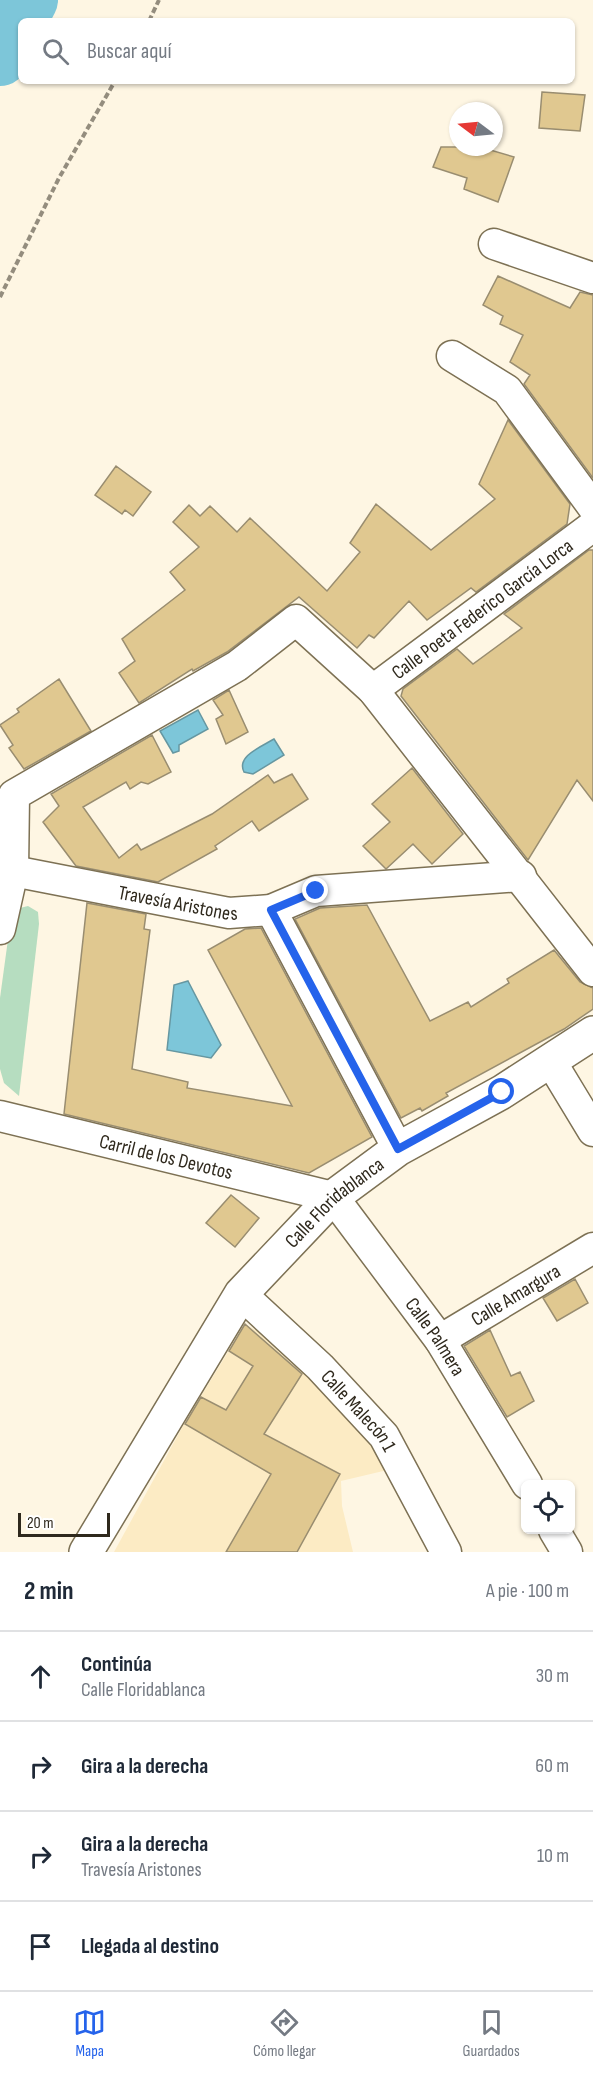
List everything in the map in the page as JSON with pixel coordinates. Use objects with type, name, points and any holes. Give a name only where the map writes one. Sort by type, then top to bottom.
[{"type":"main road","name":"Calle Floridablanca","points":[[86,1552],[242,1294],[333,1197],[398,1149],[502,1092],[593,1033]]},
{"type":"street","points":[[494,244],[593,278]]},
{"type":"street","points":[[452,356],[507,390],[593,507]]},
{"type":"street","name":"Calle Poeta Federico García Lorca","points":[[373,690],[593,526]]},
{"type":"street","points":[[0,929],[14,871],[14,795],[237,666],[296,620],[373,690],[521,876],[593,971]]},
{"type":"street","name":"Travesía Aristones","points":[[14,871],[229,914],[271,910],[316,891],[521,876]]},
{"type":"street","points":[[271,910],[398,1149]]},
{"type":"street","points":[[550,1060],[593,1131]]},
{"type":"street","name":"Carril de los Devotos","points":[[0,1116],[333,1197]]},
{"type":"street","name":"Calle Palmera","points":[[333,1197],[440,1340],[524,1480]]},
{"type":"street","name":"Calle Amargura","points":[[440,1340],[593,1248]]},
{"type":"street","name":"Calle Malecón 1","points":[[242,1294],[320,1367],[384,1436],[446,1552]]},
{"type":"street","points":[[556,1534],[567,1552]]},
{"type":"path","points":[[150,18],[159,0]]},
{"type":"path","points":[[0,297],[59,178],[112,84]]},
{"type":"shaded area","points":[[245,1324],[309,1362],[396,1468],[341,1481],[342,1506],[353,1552],[114,1552],[184,1424]]},
{"type":"green space","points":[[28,906],[38,912],[39,924],[19,1096],[4,1083],[0,1069],[0,998],[12,910]]},
{"type":"water","points":[[198,710],[208,729],[179,745],[179,751],[173,753],[160,731]]},
{"type":"water","points":[[274,739],[284,755],[253,774],[244,772],[243,761],[251,752]]},
{"type":"water","points":[[188,981],[221,1045],[211,1058],[167,1050],[174,985]]},
{"type":"building","points":[[542,92],[585,95],[580,131],[539,128]]},
{"type":"building","points":[[441,147],[449,147],[449,156],[503,156],[503,154],[514,157],[498,202],[464,189],[467,178],[433,167]]},
{"type":"building","points":[[498,276],[570,308],[580,292],[593,295],[593,478],[524,384],[530,375],[510,362],[523,335],[500,324],[503,316],[483,305]]},
{"type":"building","points":[[508,420],[570,504],[567,524],[476,592],[471,588],[427,620],[409,601],[374,638],[369,635],[357,648],[299,597],[227,652],[193,671],[192,669],[139,703],[119,673],[135,661],[122,639],[185,590],[170,572],[199,547],[173,522],[189,505],[200,516],[210,506],[237,532],[250,518],[327,591],[360,552],[350,543],[376,504],[431,550],[495,499],[479,484]]},
{"type":"building","points":[[116,466],[151,492],[133,516],[125,510],[122,514],[95,495]]},
{"type":"building","points":[[589,550],[593,550],[593,801],[577,780],[528,860],[401,696],[403,689],[457,649],[473,664],[522,628],[504,614]]},
{"type":"building","points":[[59,679],[91,731],[24,769],[9,748],[13,745],[0,725],[19,712],[17,709]]},
{"type":"building","points":[[229,690],[248,732],[226,744],[216,719],[223,715],[213,700]]},
{"type":"building","points":[[152,735],[171,772],[148,784],[141,782],[130,789],[126,782],[83,807],[119,858],[137,844],[141,850],[212,814],[268,775],[274,783],[292,774],[308,799],[259,831],[252,821],[215,846],[217,849],[158,882],[76,866],[43,822],[59,806],[51,794]]},
{"type":"building","points":[[412,768],[463,834],[432,864],[413,844],[386,869],[363,846],[390,822],[372,804]]},
{"type":"building","points":[[87,903],[146,914],[144,929],[150,930],[132,1069],[188,1082],[187,1088],[292,1106],[208,950],[245,929],[261,928],[372,1137],[309,1173],[64,1114]]},
{"type":"building","points":[[367,905],[430,1021],[468,1002],[471,1007],[509,983],[507,979],[554,950],[580,982],[593,988],[593,1009],[564,1029],[446,1093],[448,1096],[422,1111],[420,1108],[401,1118],[295,919],[320,908]]},
{"type":"building","points":[[231,1195],[259,1218],[235,1247],[206,1223]]},
{"type":"building","points":[[575,1279],[588,1303],[557,1321],[543,1298]]},
{"type":"building","points":[[245,1324],[302,1374],[264,1434],[340,1474],[297,1552],[226,1552],[271,1474],[185,1424],[201,1397],[226,1410],[253,1366],[229,1351]]},
{"type":"building","points":[[490,1330],[511,1376],[520,1372],[534,1401],[507,1417],[464,1346]]},
{"type":"waterway","points":[[21,18],[30,0]]},
{"type":"waterway","points":[[0,58],[18,23]]},
{"type":"route","points":[[316,891],[271,910],[398,1149],[502,1092]]}]
